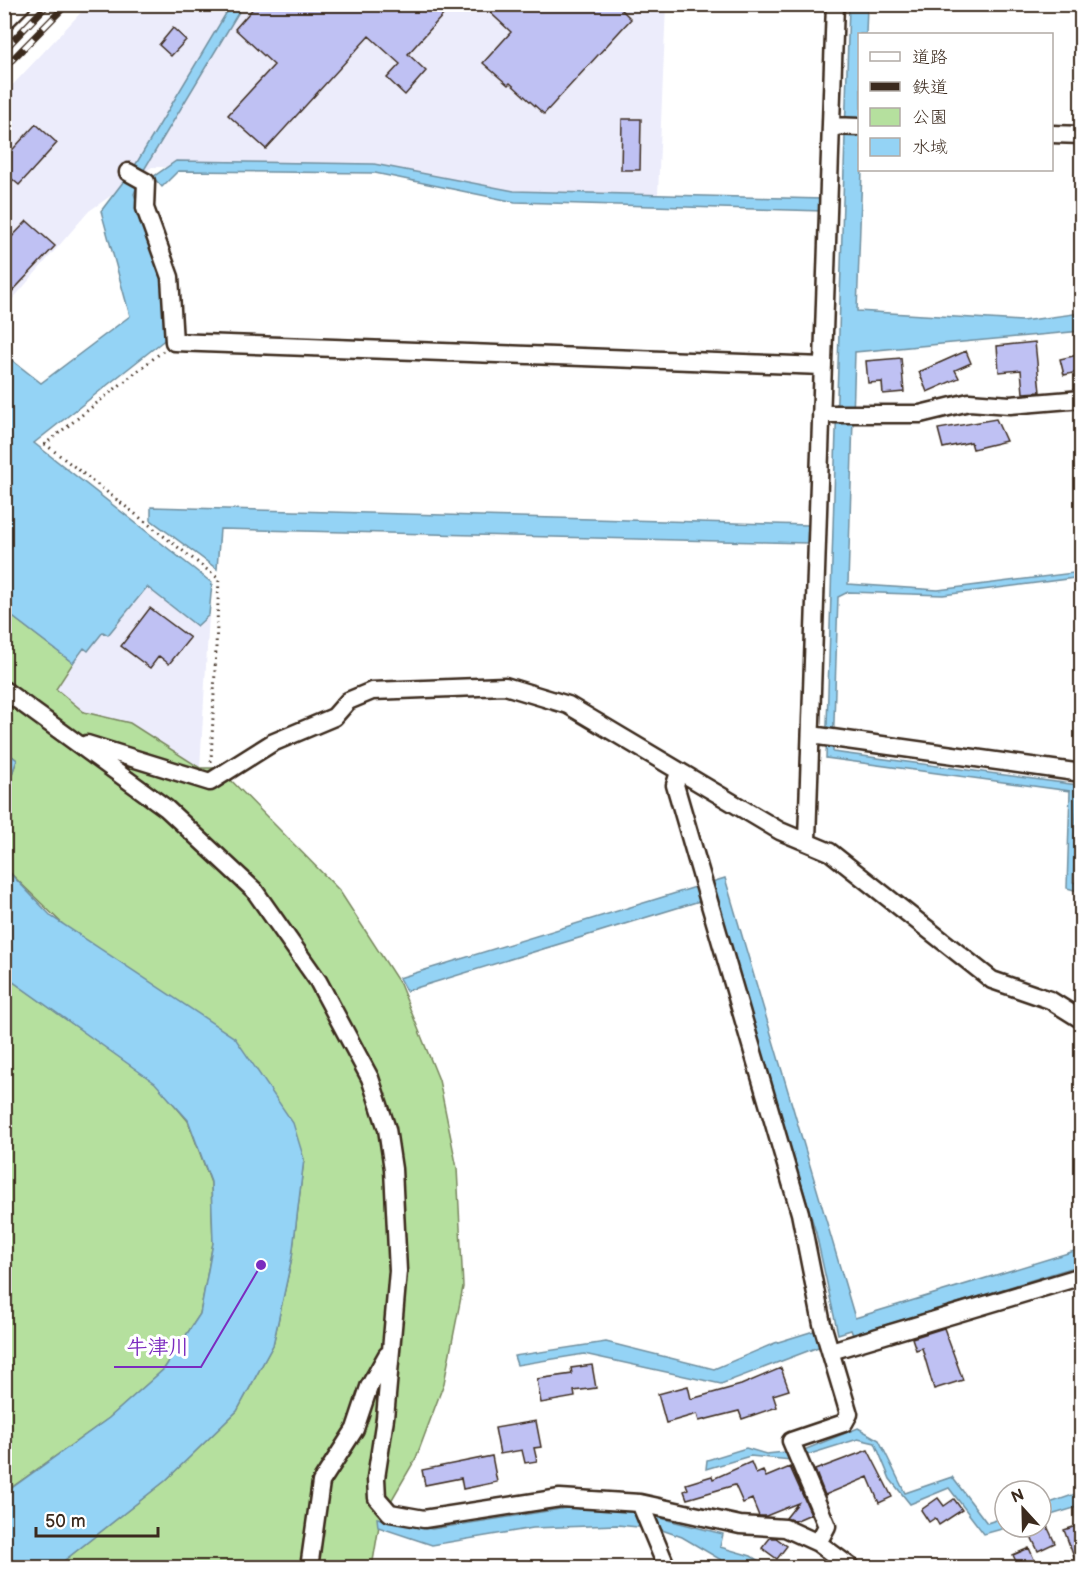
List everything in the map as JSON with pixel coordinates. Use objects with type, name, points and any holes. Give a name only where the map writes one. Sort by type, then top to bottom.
[{"type":"street","points":[[4,22],[22,4]]},
{"type":"street","points":[[807,840],[823,737],[821,414],[835,4]]},
{"type":"street","points":[[831,126],[858,127]]},
{"type":"street","points":[[1053,134],[1082,135]]},
{"type":"street","points":[[128,172],[146,182],[145,208],[170,277],[174,342],[823,366]]},
{"type":"street","points":[[821,414],[920,414],[969,402],[1010,405],[1082,399]]},
{"type":"street","points":[[75,740],[210,782],[272,742],[334,717],[348,701],[372,691],[505,686],[568,705],[780,831],[807,840],[830,852],[992,980],[1050,1000],[1082,1020]]},
{"type":"street","points":[[4,690],[166,808],[254,890],[318,981],[370,1078],[387,1129],[393,1169],[398,1271],[388,1352],[385,1418],[376,1478],[377,1498],[390,1513],[424,1519],[560,1498],[640,1503],[740,1525],[785,1528],[818,1543],[852,1568]]},
{"type":"street","points":[[823,737],[1082,773]]},
{"type":"street","points":[[679,772],[675,785],[800,1213],[822,1324],[849,1414],[844,1423],[791,1441],[827,1526],[818,1543]]},
{"type":"street","points":[[831,1351],[1082,1276]]},
{"type":"street","points":[[309,1568],[321,1482],[355,1429],[369,1387],[388,1352]]},
{"type":"street","points":[[640,1503],[667,1568]]},
{"type":"path","points":[[174,342],[45,444],[219,579],[210,782]]},
{"type":"shaded area","points":[[88,5],[666,5],[658,194],[654,200],[513,194],[372,169],[152,167],[89,211],[5,308],[5,93]]},
{"type":"shaded area","points":[[147,586],[197,626],[209,615],[200,768],[130,723],[84,712],[55,689],[85,648],[89,650],[103,631],[109,635]]},
{"type":"green space","points":[[5,611],[73,663],[56,689],[84,712],[130,723],[200,768],[219,768],[339,890],[400,984],[439,1080],[457,1168],[463,1287],[444,1383],[416,1458],[380,1520],[372,1567],[56,1567],[165,1481],[237,1411],[273,1345],[292,1257],[304,1159],[5,868],[5,793],[17,760],[8,753],[5,758]]},
{"type":"green space","points":[[5,976],[156,1083],[188,1121],[211,1183],[213,1243],[200,1314],[164,1369],[109,1418],[8,1490],[5,1488]]},
{"type":"water","points":[[231,5],[243,5],[142,173],[134,194],[165,278],[167,338],[34,443],[212,583],[209,615],[197,626],[147,587],[108,635],[103,632],[88,651],[84,648],[73,663],[5,611],[4,354],[41,383],[130,316],[101,211],[133,169]]},
{"type":"water","points":[[849,5],[867,5],[866,33],[858,33],[858,171],[862,171],[857,311],[1022,321],[1081,313],[1082,331],[855,352],[848,584],[938,590],[1081,572],[1082,577],[943,595],[848,592],[838,597],[833,752],[1078,785],[1073,882],[1081,885],[1081,892],[1067,888],[1070,791],[826,758]]},
{"type":"water","points":[[176,161],[374,164],[514,191],[822,199],[823,211],[515,202],[375,173],[178,171],[162,187],[153,177]]},
{"type":"water","points":[[151,507],[808,525],[807,543],[220,529],[217,569],[151,520]]},
{"type":"water","points":[[8,753],[17,760],[5,793],[5,758]]},
{"type":"water","points":[[5,868],[52,917],[235,1038],[293,1123],[304,1159],[292,1257],[273,1345],[237,1411],[165,1481],[56,1567],[5,1567],[5,1488],[9,1490],[109,1418],[164,1369],[200,1314],[213,1243],[211,1182],[188,1120],[155,1083],[5,976]]},
{"type":"water","points":[[725,878],[855,1318],[1081,1249],[1081,1265],[853,1335],[851,1330],[838,1334],[816,1233],[716,896],[406,991],[399,978]]},
{"type":"water","points":[[817,1330],[821,1346],[721,1384],[584,1354],[517,1365],[514,1356],[606,1342],[714,1369],[775,1343]]},
{"type":"water","points":[[858,1428],[879,1440],[905,1493],[952,1477],[987,1523],[993,1521],[993,1531],[984,1534],[949,1488],[910,1504],[890,1479],[875,1443],[858,1439],[791,1460],[750,1456],[706,1469],[707,1460],[746,1448],[766,1454],[804,1450]]},
{"type":"water","points":[[1081,1492],[1081,1506],[1053,1514],[1053,1502]]},
{"type":"water","points":[[567,1508],[632,1511],[723,1534],[720,1547],[751,1556],[768,1567],[733,1567],[682,1537],[659,1529],[617,1525],[533,1528],[432,1545],[378,1527],[377,1518],[432,1529]]},
{"type":"building","points":[[257,4],[453,4],[408,54],[426,71],[405,95],[387,78],[400,64],[369,36],[266,149],[228,115],[274,65],[235,29]]},
{"type":"building","points":[[481,4],[616,4],[631,19],[544,114],[510,83],[508,85],[483,63],[511,32]]},
{"type":"building","points":[[173,28],[186,40],[171,56],[159,45]]},
{"type":"building","points":[[622,119],[641,119],[640,170],[621,170]]},
{"type":"building","points":[[36,124],[57,143],[19,185],[4,172],[4,159]]},
{"type":"building","points":[[27,221],[55,246],[4,300],[4,245]]},
{"type":"building","points":[[1035,342],[1040,392],[1023,393],[1021,370],[999,372],[997,346]]},
{"type":"building","points":[[966,351],[971,363],[955,370],[959,378],[927,392],[919,372]]},
{"type":"building","points":[[1082,354],[1082,371],[1064,375],[1060,359]]},
{"type":"building","points":[[901,358],[904,392],[883,394],[882,382],[868,383],[866,361]]},
{"type":"building","points":[[996,419],[1006,441],[973,449],[971,442],[943,448],[938,429]]},
{"type":"building","points":[[150,608],[190,638],[169,664],[159,656],[150,668],[121,646]]},
{"type":"building","points":[[944,1328],[963,1380],[934,1389],[922,1348],[916,1350],[912,1338]]},
{"type":"building","points":[[592,1365],[596,1388],[574,1391],[575,1397],[541,1403],[537,1379],[572,1374],[571,1368]]},
{"type":"building","points":[[781,1368],[789,1390],[773,1395],[777,1407],[742,1419],[739,1411],[699,1421],[697,1414],[666,1423],[658,1394],[688,1386],[691,1399],[741,1385]]},
{"type":"building","points":[[536,1421],[541,1447],[534,1448],[537,1461],[525,1463],[522,1450],[500,1454],[495,1428]]},
{"type":"building","points":[[868,1450],[892,1497],[879,1503],[868,1477],[825,1495],[815,1470]]},
{"type":"building","points":[[492,1456],[497,1482],[463,1489],[461,1478],[425,1485],[422,1470]]},
{"type":"building","points":[[751,1462],[756,1474],[763,1471],[766,1477],[790,1467],[811,1514],[795,1521],[786,1518],[798,1503],[766,1516],[759,1516],[752,1499],[743,1503],[735,1485],[687,1499],[684,1491],[688,1489],[686,1484],[712,1476],[713,1479]]},
{"type":"building","points":[[938,1498],[944,1506],[954,1499],[962,1510],[939,1525],[935,1518],[929,1522],[921,1510]]},
{"type":"building","points":[[1082,1524],[1082,1568],[1078,1568],[1064,1530]]},
{"type":"building","points":[[770,1538],[776,1538],[787,1546],[777,1559],[762,1548]]},
{"type":"building","points":[[1032,1539],[1053,1539],[1055,1543],[1038,1551]]},
{"type":"building","points":[[1029,1548],[1038,1568],[1019,1568],[1013,1555]]},
{"type":"railway","points":[[4,50],[48,4]]},
{"type":"railway","points":[[4,68],[67,4]]},
{"type":"place","name":"牛津川","points":[[261,1265]]}]
